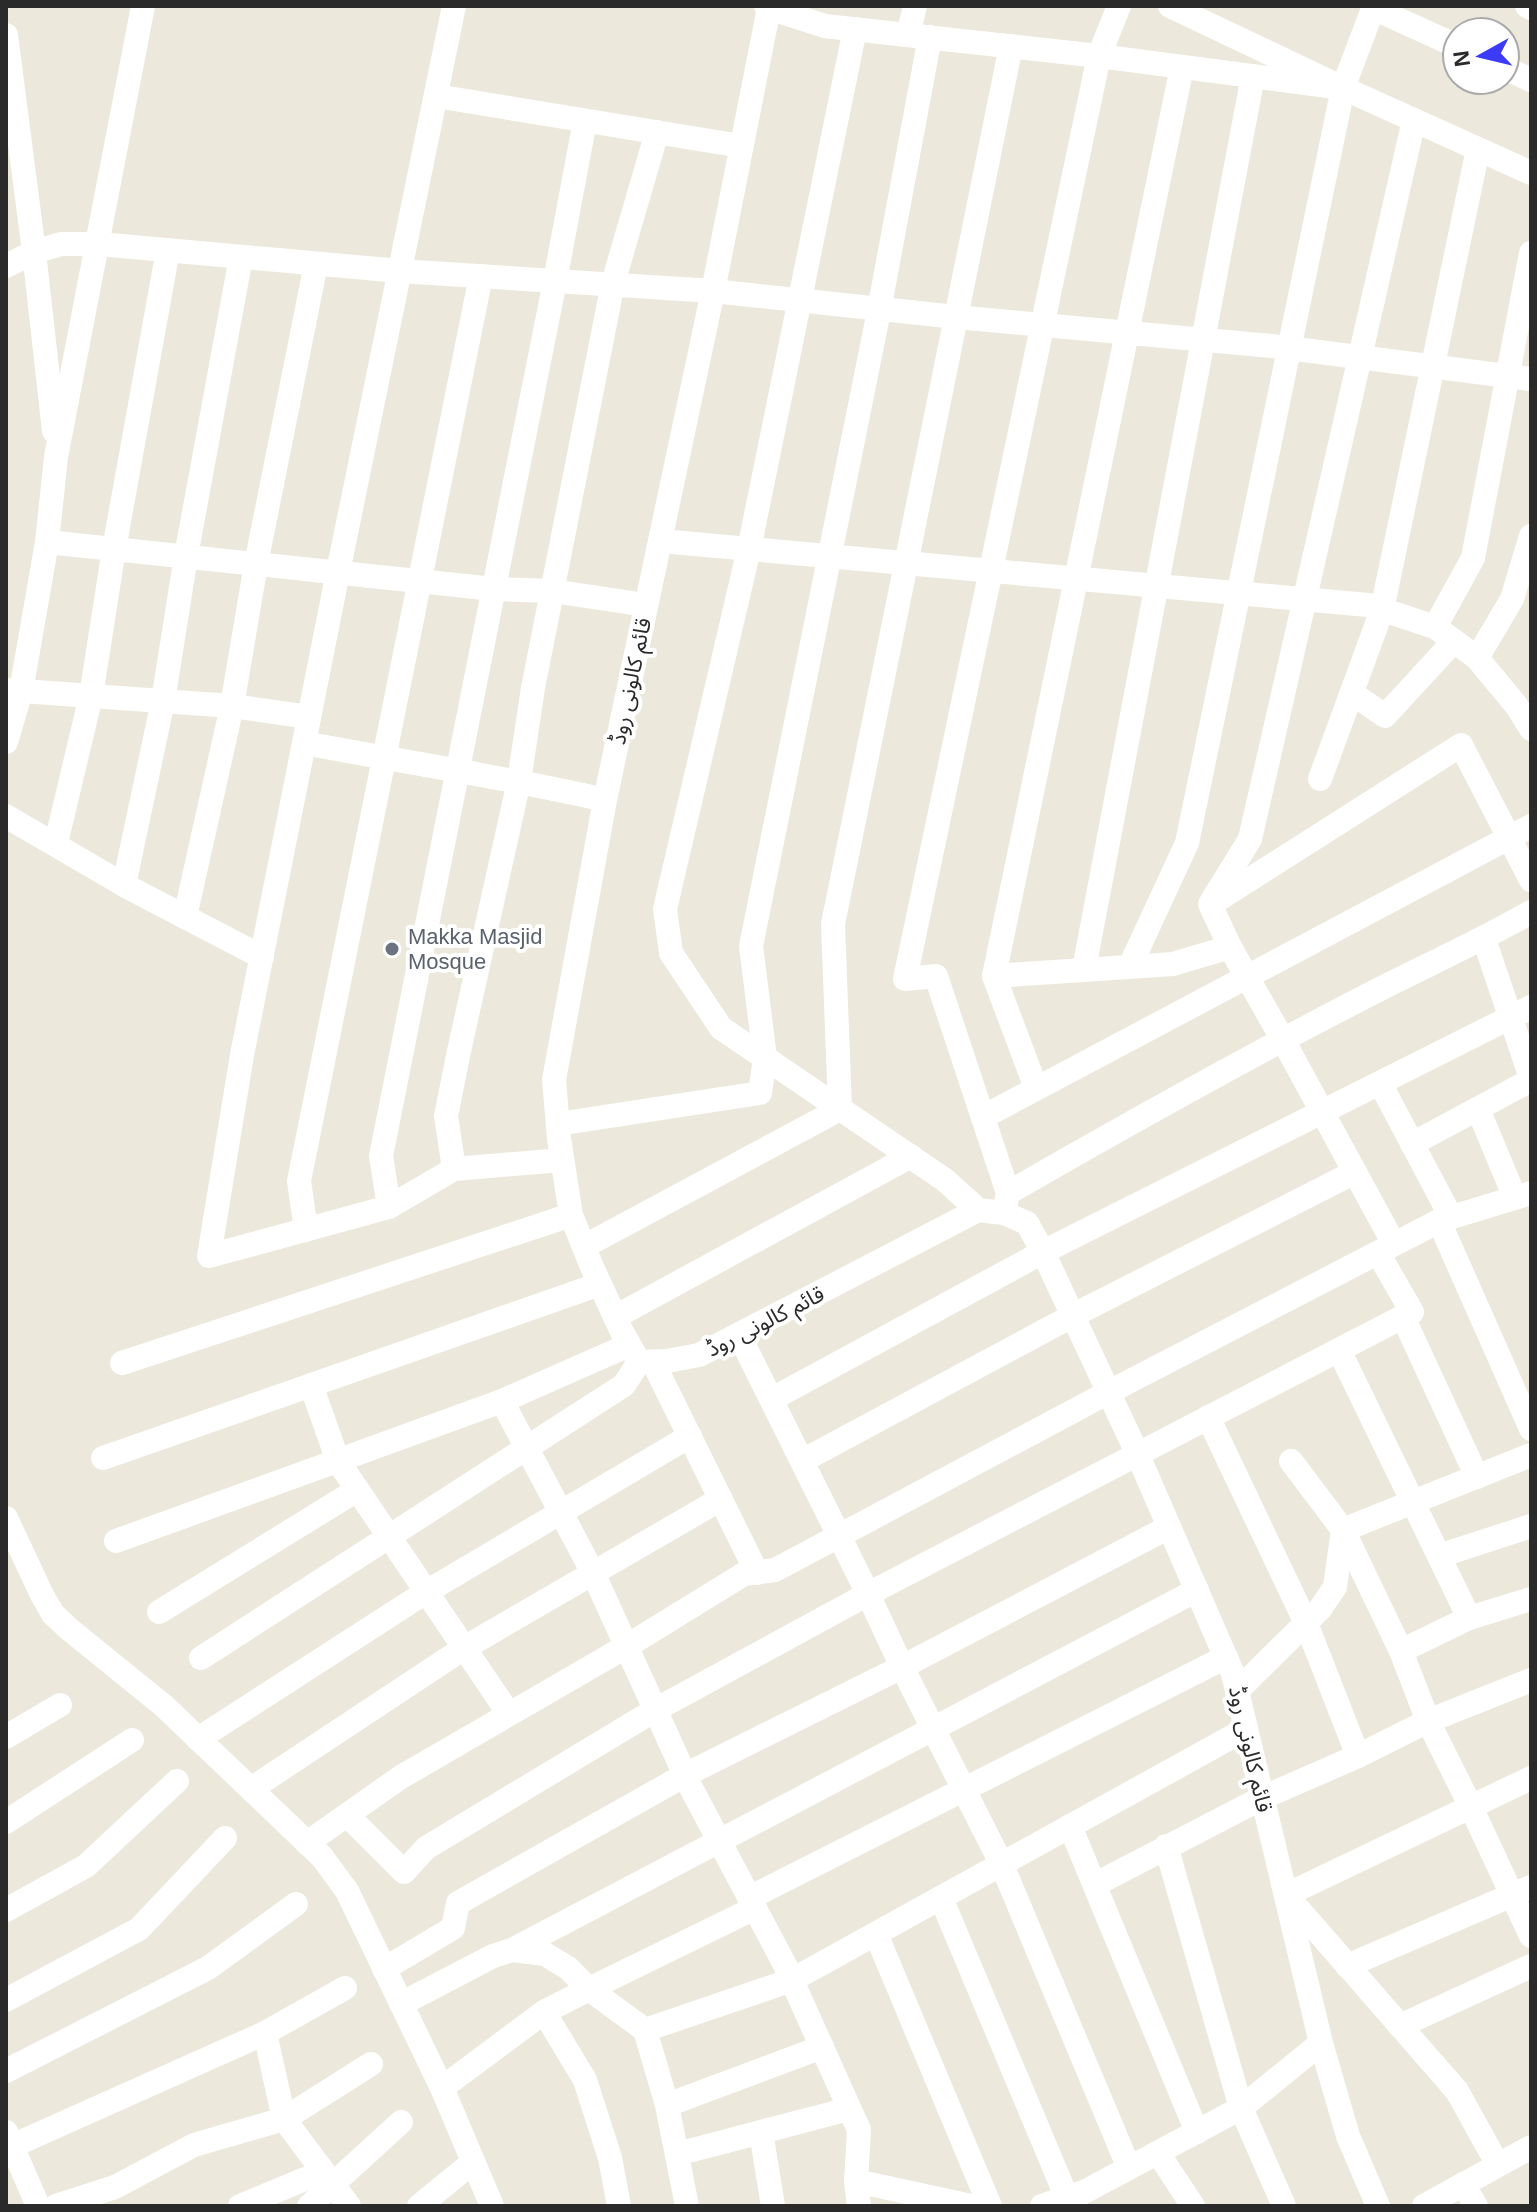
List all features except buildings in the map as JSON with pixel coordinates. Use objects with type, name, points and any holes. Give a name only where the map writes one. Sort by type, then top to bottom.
[{"type":"street","points":[[6,742],[14,691],[47,542],[56,457],[143,6]]},
{"type":"street","points":[[454,6],[242,1055],[209,1256],[389,1207],[454,1169],[562,1160]]},
{"type":"street","points":[[558,1124],[760,1093],[765,1058],[751,946],[879,309],[919,36],[915,6]]},
{"type":"street","points":[[1006,1203],[983,1117],[936,976],[905,979],[1099,56],[1119,6]]},
{"type":"street","points":[[1170,6],[1531,173]]},
{"type":"street","points":[[767,7],[827,16],[855,29],[1099,56],[1343,88]]},
{"type":"street","name":"قائم کالونی روڈ","points":[[767,7],[713,291],[605,800],[554,1080],[571,1215],[615,1317],[640,1356],[699,1355],[978,1210]]},
{"type":"street","points":[[1130,966],[1187,843],[1343,88],[1373,7],[1441,39]]},
{"type":"street","points":[[855,29],[749,549],[665,909],[671,953],[721,1028],[945,1180],[978,1210],[1006,1203],[1123,1127],[1354,1002],[1484,939],[1531,912]]},
{"type":"street","points":[[6,35],[56,457]]},
{"type":"street","points":[[840,1109],[833,924],[1011,46]]},
{"type":"street","points":[[1036,1088],[994,976],[1182,67]]},
{"type":"street","points":[[1084,969],[1253,76]]},
{"type":"street","points":[[436,96],[741,146]]},
{"type":"street","points":[[1210,904],[1250,839],[1414,120]]},
{"type":"street","points":[[389,1207],[381,1156],[585,121]]},
{"type":"street","points":[[454,1169],[446,1116],[519,781],[533,688],[613,283],[657,132]]},
{"type":"street","points":[[1320,779],[1382,610],[1478,149]]},
{"type":"street","points":[[6,266],[34,252],[61,244],[99,244],[400,271],[713,291],[1289,348],[1519,378]]},
{"type":"street","points":[[56,843],[91,696],[168,250]]},
{"type":"street","points":[[1352,693],[1385,716],[1444,634],[1473,558],[1519,378],[1531,253]]},
{"type":"street","points":[[124,885],[163,701],[186,556],[241,257]]},
{"type":"street","points":[[185,917],[232,706],[256,564],[316,264]]},
{"type":"street","points":[[306,1230],[299,1181],[481,276]]},
{"type":"street","points":[[1477,658],[1521,604],[1531,536]]},
{"type":"street","points":[[661,541],[1368,605],[1444,634],[1477,658],[1524,697],[1531,728]]},
{"type":"street","points":[[47,542],[494,589],[552,591],[646,605]]},
{"type":"street","points":[[14,691],[232,706],[309,717]]},
{"type":"street","points":[[304,743],[519,781],[605,800]]},
{"type":"street","points":[[1210,904],[1461,745],[1520,831],[1531,880]]},
{"type":"street","points":[[6,816],[124,885],[262,957]]},
{"type":"street","points":[[983,1117],[1520,831]]},
{"type":"street","points":[[347,1815],[404,1872],[426,1848],[655,1710],[868,1594],[1412,1312],[1355,1172],[1230,947],[1210,904]]},
{"type":"street","points":[[1412,1144],[1531,1079],[1521,1012],[1484,939]]},
{"type":"street","points":[[994,976],[1173,964],[1230,947]]},
{"type":"street","points":[[772,1399],[1043,1252],[1521,1012]]},
{"type":"street","points":[[1380,1083],[1412,1144],[1445,1219],[1531,1429]]},
{"type":"street","points":[[585,1246],[840,1109]]},
{"type":"street","points":[[307,1843],[401,1777],[744,1574],[775,1570],[1109,1392],[1445,1219],[1523,1196],[1478,1109]]},
{"type":"street","points":[[615,1317],[911,1156]]},
{"type":"street","points":[[802,1461],[1072,1316],[1355,1172]]},
{"type":"street","name":"قائم کالونی روڈ","points":[[1006,1203],[1027,1223],[1043,1252],[1137,1453],[1233,1674],[1321,2043],[1348,2136],[1378,2206]]},
{"type":"street","points":[[122,1363],[571,1215]]},
{"type":"street","points":[[103,1458],[600,1284]]},
{"type":"street","points":[[1403,1317],[1477,1477]]},
{"type":"street","points":[[739,1335],[1002,1865],[1129,2168]]},
{"type":"street","points":[[1339,1350],[1469,1618]]},
{"type":"street","points":[[116,1541],[502,1401],[640,1356]]},
{"type":"street","points":[[640,1356],[690,1436],[757,1573]]},
{"type":"street","points":[[201,1658],[624,1385],[640,1356]]},
{"type":"street","points":[[311,1385],[338,1461],[509,1714]]},
{"type":"street","points":[[502,1401],[594,1573],[685,1775],[792,1980],[859,2130],[856,2181],[859,2206]]},
{"type":"street","points":[[1208,1417],[1306,1623],[1358,1756]]},
{"type":"street","points":[[198,1739],[426,1592],[690,1436]]},
{"type":"street","points":[[1343,1530],[1531,1455]]},
{"type":"street","points":[[1291,1461],[1343,1530],[1401,1651],[1428,1721],[1471,1807],[1522,1891],[1531,1936]]},
{"type":"street","points":[[159,1612],[357,1490]]},
{"type":"street","points":[[251,1789],[464,1648],[721,1499]]},
{"type":"street","points":[[6,1518],[53,1614],[164,1706],[322,1857],[347,1891],[442,2088],[492,2206]]},
{"type":"street","points":[[1439,1556],[1531,1526]]},
{"type":"street","points":[[384,1969],[453,1928],[458,1903],[685,1775],[902,1667],[1169,1527]]},
{"type":"street","points":[[1237,1691],[1320,1609],[1335,1587],[1343,1530]]},
{"type":"street","points":[[401,2004],[493,1956],[512,1950],[1197,1590]]},
{"type":"street","points":[[1401,1651],[1469,1618],[1531,1599]]},
{"type":"street","points":[[442,2088],[544,2012],[963,1788],[1226,1657]]},
{"type":"street","points":[[1096,1884],[1262,1798],[1428,1721],[1531,1680]]},
{"type":"street","points":[[6,1737],[60,1705]]},
{"type":"street","points":[[645,2030],[792,1980],[1246,1729]]},
{"type":"street","points":[[6,1822],[132,1740]]},
{"type":"street","points":[[1498,2165],[1457,2091],[1286,1895],[1531,1778]]},
{"type":"street","points":[[6,1910],[86,1866],[177,1781]]},
{"type":"street","points":[[1070,1826],[1197,2132]]},
{"type":"street","points":[[6,2000],[139,1929],[225,1838]]},
{"type":"street","points":[[1166,1846],[1241,2108],[1284,2206]]},
{"type":"street","points":[[1347,1966],[1522,1891]]},
{"type":"street","points":[[941,1898],[1067,2198]]},
{"type":"street","points":[[6,2071],[208,1968],[296,1904]]},
{"type":"street","points":[[876,1934],[990,2206]]},
{"type":"street","points":[[512,1950],[545,1954],[568,1968],[589,1989],[645,2030],[667,2105],[687,2206]]},
{"type":"street","points":[[1400,2026],[1531,1966]]},
{"type":"street","points":[[38,2206],[9,2139],[265,2033],[345,1988]]},
{"type":"street","points":[[544,2012],[585,2080],[610,2158],[619,2206]]},
{"type":"street","points":[[265,2033],[284,2119],[349,2206]]},
{"type":"street","points":[[1042,2206],[1067,2198],[1098,2197],[1129,2168],[1241,2108],[1321,2043]]},
{"type":"street","points":[[667,2105],[822,2047]]},
{"type":"street","points":[[56,2206],[115,2187],[194,2145],[284,2119],[371,2064]]},
{"type":"street","points":[[677,2154],[849,2109]]},
{"type":"street","points":[[309,2206],[327,2179],[401,2122]]},
{"type":"street","points":[[761,2132],[773,2206]]},
{"type":"street","points":[[1424,2206],[1531,2147]]},
{"type":"street","points":[[1158,2153],[1193,2206]]},
{"type":"street","points":[[419,2206],[473,2162]]},
{"type":"street","points":[[240,2206],[327,2179]]},
{"type":"street","points":[[856,2181],[931,2202],[971,2206]]},
{"type":"street","points":[[1463,2184],[1476,2206]]},
{"type":"place","name":"Makka Masjid Mosque","points":[[392,949]]}]
